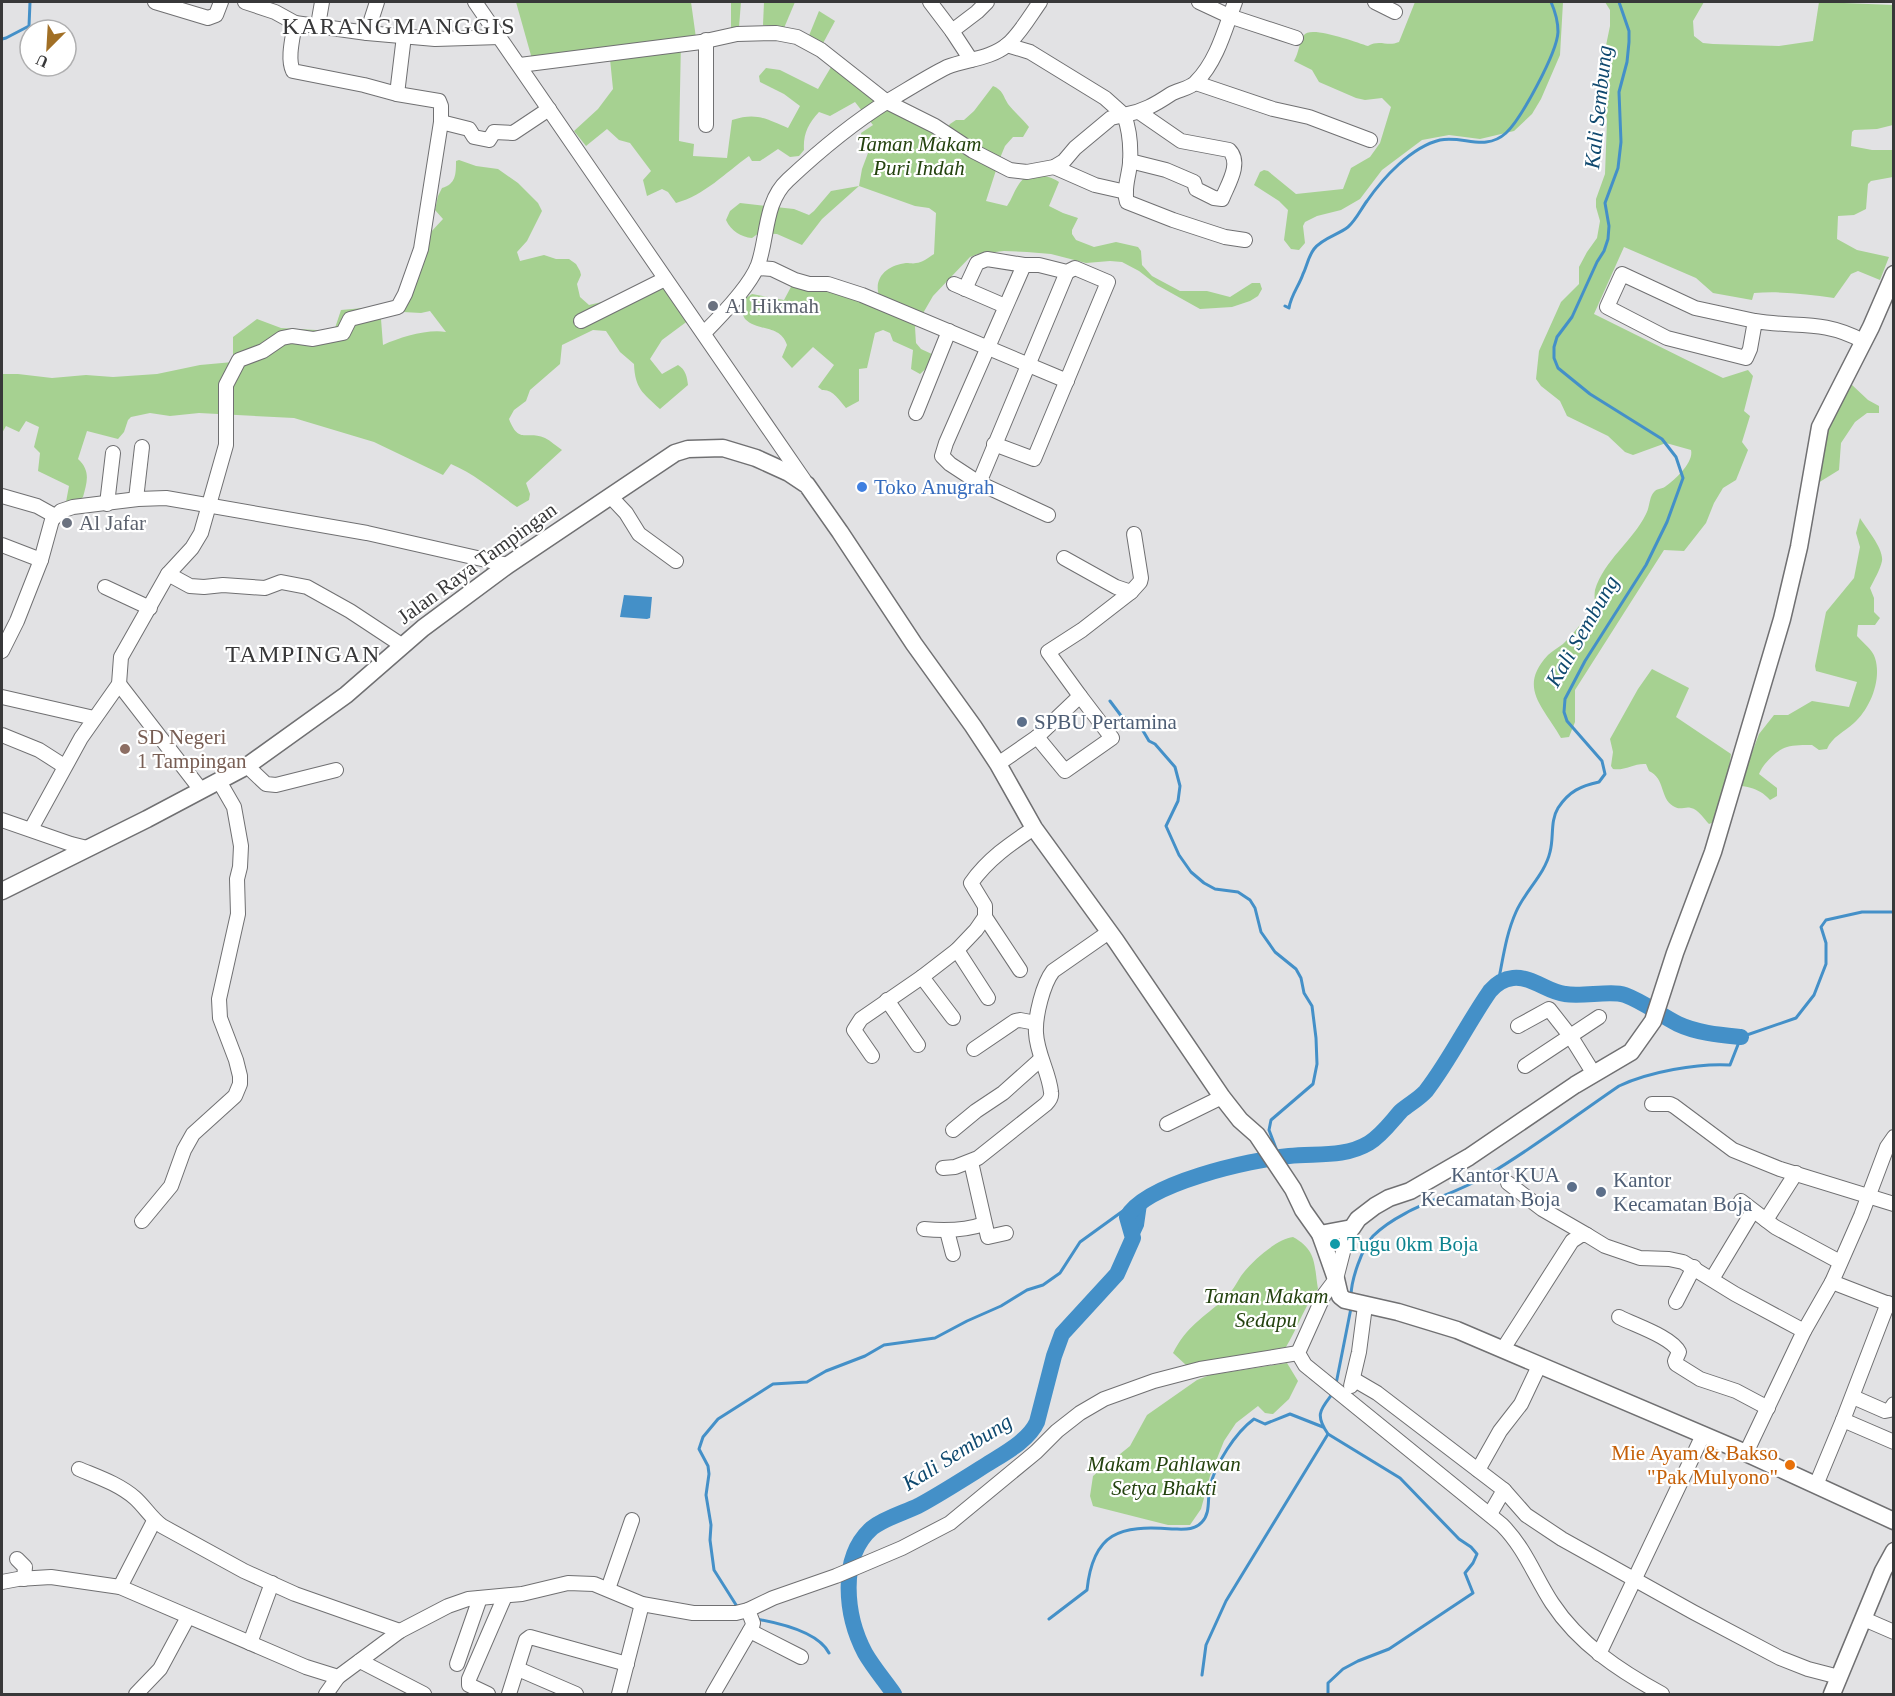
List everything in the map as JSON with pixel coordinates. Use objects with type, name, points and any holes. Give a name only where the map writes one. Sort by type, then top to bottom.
[{"type":"main road","points":[[1320,1234],[1352,1228],[1358,1219],[1375,1206],[1389,1198],[1410,1191],[1468,1157],[1575,1085],[1631,1052],[1653,1021],[1713,852],[1782,619],[1799,547],[1820,427],[1893,274]]},
{"type":"main road","name":"Jalan Raya Tampingan","points":[[2,891],[247,766],[345,695],[423,628],[508,565],[675,453],[704,448],[723,448],[756,458],[789,472],[807,485]]},
{"type":"main road","points":[[807,485],[998,764],[1034,828],[1320,1234],[1340,1296],[1345,1300],[1365,1306],[1398,1311],[1503,1349],[1746,1453],[1893,1521]]},
{"type":"main road","points":[[1832,1695],[1893,1551]]},
{"type":"street","points":[[155,2],[212,18],[216,15],[221,2]]},
{"type":"street","points":[[246,2],[278,7],[295,23],[435,39],[500,37]]},
{"type":"street","points":[[318,25],[322,2]]},
{"type":"street","points":[[368,33],[377,2]]},
{"type":"street","points":[[475,2],[807,485]]},
{"type":"street","points":[[930,2],[971,60]]},
{"type":"street","points":[[952,31],[973,16],[987,2]]},
{"type":"street","points":[[704,333],[722,315],[757,268],[763,249],[769,211],[785,183],[835,138],[887,102],[948,67],[991,55],[1007,45],[1040,2]]},
{"type":"street","points":[[1199,2],[1229,16],[1296,39]]},
{"type":"street","points":[[520,65],[706,40],[737,33],[776,33],[797,37],[821,50],[887,102],[935,126],[973,151],[1010,170],[1027,172],[1054,167],[1064,161],[1075,148],[1111,118],[1139,112],[1196,83],[1218,50],[1234,2]]},
{"type":"street","points":[[1375,2],[1395,12]]},
{"type":"street","points":[[31,830],[64,766],[94,718],[119,684],[121,657],[168,574],[197,540],[210,505],[226,445],[226,385],[239,360],[263,351],[282,338],[292,336],[313,339],[335,336],[343,333],[350,319],[395,309],[400,304],[421,249],[441,122],[439,101],[293,71],[291,56],[295,23]]},
{"type":"street","points":[[397,94],[404,36]]},
{"type":"street","points":[[706,40],[706,125]]},
{"type":"street","points":[[1007,45],[1030,52],[1105,98],[1124,116],[1130,131],[1126,199],[1133,205],[1225,237],[1245,240]]},
{"type":"street","points":[[1196,83],[1273,109],[1308,117],[1370,140]]},
{"type":"street","points":[[441,122],[469,129],[474,137],[489,140],[494,132],[513,133],[549,109]]},
{"type":"street","points":[[1130,161],[1166,170],[1194,182],[1196,189],[1214,198],[1222,199],[1235,166],[1235,156],[1229,150],[1181,141],[1139,112]]},
{"type":"street","points":[[1054,167],[1095,185],[1126,192]]},
{"type":"street","points":[[994,444],[1034,459],[1108,282],[1075,268],[1067,272],[1039,265],[980,260],[959,286],[1005,306]]},
{"type":"street","points":[[1023,265],[942,456],[979,483],[1048,514]]},
{"type":"street","points":[[757,268],[772,269],[795,280],[809,284],[828,284],[862,295],[1068,381]]},
{"type":"street","points":[[979,483],[1067,272]]},
{"type":"street","points":[[1755,321],[1746,358],[1667,338],[1607,307],[1622,274],[1695,308],[1773,324],[1826,326],[1863,341]]},
{"type":"street","points":[[581,321],[665,279]]},
{"type":"street","points":[[916,413],[949,331]]},
{"type":"street","points":[[136,499],[142,447]]},
{"type":"street","points":[[107,504],[113,453]]},
{"type":"street","points":[[2,496],[37,506],[56,516]]},
{"type":"street","points":[[610,496],[626,513],[639,534],[676,561]]},
{"type":"street","points":[[2,651],[17,621],[41,560],[52,520],[61,511],[73,507],[136,499],[166,498],[366,533],[508,565]]},
{"type":"street","points":[[1037,737],[1065,771],[1112,738],[1048,652],[1082,630],[1131,592],[1140,582],[1134,534]]},
{"type":"street","points":[[2,545],[41,560]]},
{"type":"street","points":[[1064,558],[1116,587],[1131,592]]},
{"type":"street","points":[[168,574],[190,586],[223,585],[265,588],[280,582],[287,582],[307,587],[350,611],[403,646]]},
{"type":"street","points":[[105,587],[150,608]]},
{"type":"street","points":[[119,684],[201,790]]},
{"type":"street","points":[[998,764],[1037,737],[1080,696]]},
{"type":"street","points":[[2,697],[94,718]]},
{"type":"street","points":[[2,735],[39,750],[64,766]]},
{"type":"street","points":[[247,766],[266,784],[276,785],[336,770]]},
{"type":"street","points":[[142,1221],[171,1186],[184,1150],[193,1134],[235,1096],[240,1084],[236,1060],[220,1018],[219,999],[238,914],[237,879],[241,846],[234,807],[219,781]]},
{"type":"street","points":[[2,820],[87,848]]},
{"type":"street","points":[[1020,969],[985,917],[985,906],[971,883],[979,871],[1004,848],[1034,828]]},
{"type":"street","points":[[872,1056],[854,1030],[861,1018],[922,977],[957,950],[985,917]]},
{"type":"street","points":[[943,1167],[955,1167],[971,1162],[1007,1136],[1050,1099],[1052,1093],[1036,1034],[1036,1023],[1047,980],[1053,971],[1109,932]]},
{"type":"street","points":[[957,950],[988,998]]},
{"type":"street","points":[[922,977],[953,1018]]},
{"type":"street","points":[[887,1000],[918,1045]]},
{"type":"street","points":[[1518,1026],[1549,1009],[1571,1037],[1594,1074]]},
{"type":"street","points":[[1525,1066],[1599,1017]]},
{"type":"street","points":[[974,1049],[1015,1021],[1036,1023]]},
{"type":"street","points":[[953,1130],[1003,1093],[1041,1059]]},
{"type":"street","points":[[1167,1124],[1222,1097]]},
{"type":"street","points":[[1652,1104],[1670,1104],[1733,1150],[1780,1169],[1893,1204]]},
{"type":"street","points":[[1746,1453],[1804,1331],[1832,1282],[1893,1137]]},
{"type":"street","points":[[971,1162],[988,1237],[1006,1233]]},
{"type":"street","points":[[1766,1220],[1796,1173]]},
{"type":"street","points":[[1508,1183],[1542,1209],[1605,1246],[1640,1258],[1683,1262],[1735,1294],[1804,1331]]},
{"type":"street","points":[[1741,1201],[1766,1220],[1840,1262]]},
{"type":"street","points":[[1712,1279],[1753,1211]]},
{"type":"street","points":[[924,1229],[947,1231],[969,1229],[984,1224]]},
{"type":"street","points":[[1298,1353],[1324,1295],[1336,1279],[1345,1244],[1352,1228]]},
{"type":"street","points":[[947,1231],[952,1254]]},
{"type":"street","points":[[1503,1349],[1572,1241],[1581,1235],[1587,1235]]},
{"type":"street","points":[[1676,1302],[1694,1267]]},
{"type":"street","points":[[1816,1485],[1891,1304],[1832,1282]]},
{"type":"street","points":[[1346,1398],[1353,1379],[1365,1306]]},
{"type":"street","points":[[1619,1317],[1675,1346],[1679,1352],[1676,1364],[1700,1379],[1736,1391],[1768,1408]]},
{"type":"street","points":[[1298,1353],[1305,1365],[1490,1514],[1517,1541],[1561,1616],[1599,1654],[1627,1676],[1662,1695]]},
{"type":"street","points":[[712,1695],[747,1617],[773,1599],[902,1548],[950,1523],[1080,1413],[1104,1399],[1154,1381],[1229,1363],[1298,1353]]},
{"type":"street","points":[[1478,1470],[1500,1431],[1521,1404],[1539,1366]]},
{"type":"street","points":[[1353,1379],[1370,1388],[1424,1428],[1504,1490],[1526,1515],[1562,1539],[1780,1658],[1808,1669],[1839,1677]]},
{"type":"street","points":[[1853,1396],[1885,1410],[1890,1410],[1893,1404]]},
{"type":"street","points":[[1844,1420],[1893,1442]]},
{"type":"street","points":[[1404,1445],[1424,1428]]},
{"type":"street","points":[[1599,1654],[1703,1435]]},
{"type":"street","points":[[79,1469],[116,1484],[137,1500],[154,1521],[209,1553],[295,1594],[400,1631]]},
{"type":"street","points":[[1490,1514],[1504,1490]]},
{"type":"street","points":[[608,1589],[632,1520]]},
{"type":"street","points":[[120,1587],[154,1521]]},
{"type":"street","points":[[17,1559],[25,1567],[24,1579]]},
{"type":"street","points":[[2,1582],[24,1579],[71,1579],[120,1587],[306,1667],[338,1677]]},
{"type":"street","points":[[250,1642],[272,1583]]},
{"type":"street","points":[[326,1695],[338,1677],[400,1631],[448,1606],[468,1599],[505,1596],[568,1583],[594,1584],[642,1604],[693,1613],[747,1617],[801,1657]]},
{"type":"street","points":[[488,1695],[471,1688],[469,1679],[505,1596]]},
{"type":"street","points":[[457,1664],[480,1598]]},
{"type":"street","points":[[619,1695],[642,1604]]},
{"type":"street","points":[[136,1695],[160,1669],[188,1617]]},
{"type":"street","points":[[1864,1619],[1893,1632]]},
{"type":"street","points":[[509,1695],[526,1640],[530,1637],[627,1664]]},
{"type":"street","points":[[360,1661],[424,1695]]},
{"type":"street","points":[[518,1669],[576,1695]]},
{"type":"green space","name":"Taman Makam Puri Indah","points":[[516,2],[691,2],[696,38],[681,41],[679,141],[694,144],[693,156],[727,158],[732,120],[755,117],[767,119],[788,128],[800,106],[784,94],[760,82],[759,76],[766,68],[780,70],[818,89],[837,57],[860,89],[893,113],[940,136],[950,124],[956,120],[964,120],[974,111],[993,86],[1001,91],[1008,104],[1029,127],[1023,137],[1013,137],[1005,146],[986,201],[1007,206],[1023,180],[1033,175],[1049,177],[1059,182],[1049,206],[1078,218],[1072,230],[1076,240],[1094,247],[1116,242],[1138,247],[1141,251],[1142,265],[1152,276],[1180,291],[1207,291],[1230,297],[1252,283],[1260,283],[1262,289],[1258,296],[1250,301],[1232,307],[1200,309],[1122,262],[1086,263],[1051,254],[1027,252],[1004,251],[978,254],[970,257],[933,296],[915,327],[916,343],[921,349],[934,355],[931,364],[920,374],[911,369],[913,350],[893,341],[890,333],[883,330],[875,333],[867,368],[859,369],[859,401],[846,408],[833,393],[818,387],[834,365],[813,347],[792,368],[782,357],[787,345],[784,338],[774,331],[750,323],[740,309],[746,298],[752,294],[784,300],[792,285],[793,275],[814,278],[879,296],[880,277],[888,269],[900,264],[921,262],[934,254],[936,213],[929,208],[915,206],[859,186],[868,153],[861,133],[873,125],[855,102],[830,116],[819,112],[807,130],[804,150],[799,156],[790,157],[778,149],[760,161],[752,161],[749,156],[706,189],[676,203],[668,192],[662,189],[647,196],[643,180],[651,171],[630,143],[619,140],[607,129],[586,146],[574,131],[598,109],[613,89],[609,49],[532,59]]},
{"type":"green space","points":[[731,2],[741,2],[739,27],[731,28]]},
{"type":"green space","points":[[764,2],[795,2],[784,28],[763,25]]},
{"type":"green space","points":[[1415,2],[1563,2],[1560,55],[1541,99],[1532,114],[1514,131],[1480,139],[1449,135],[1422,140],[1382,170],[1360,199],[1341,210],[1317,216],[1305,222],[1303,226],[1305,243],[1299,250],[1291,249],[1284,240],[1288,210],[1279,201],[1254,185],[1260,172],[1268,171],[1296,194],[1343,189],[1351,168],[1370,157],[1380,143],[1391,107],[1382,98],[1365,100],[1356,98],[1319,82],[1312,70],[1294,61],[1302,38],[1308,32],[1315,32],[1334,35],[1368,46],[1376,43],[1399,42]]},
{"type":"green space","points":[[1605,2],[1704,2],[1693,21],[1694,36],[1703,43],[1779,46],[1813,41],[1819,2],[1893,5],[1893,125],[1877,129],[1854,130],[1851,146],[1872,150],[1893,150],[1893,177],[1871,181],[1868,184],[1866,209],[1854,215],[1838,216],[1837,239],[1857,250],[1889,257],[1880,280],[1858,271],[1851,274],[1834,298],[1764,292],[1754,293],[1752,300],[1713,293],[1696,278],[1624,247],[1594,314],[1723,378],[1748,370],[1753,376],[1744,411],[1750,416],[1742,442],[1748,450],[1736,480],[1723,488],[1706,523],[1684,551],[1664,550],[1575,690],[1575,722],[1569,737],[1561,738],[1541,707],[1534,688],[1539,667],[1548,655],[1563,644],[1595,609],[1595,590],[1605,569],[1640,524],[1652,494],[1679,475],[1691,455],[1691,450],[1666,443],[1633,455],[1625,452],[1608,436],[1567,416],[1560,401],[1536,379],[1539,351],[1561,302],[1579,284],[1579,267],[1597,238],[1600,221],[1596,199],[1605,174],[1607,120],[1602,65],[1610,26],[1610,10]]},
{"type":"green space","points":[[819,11],[835,21],[821,47],[808,38]]},
{"type":"green space","points":[[456,161],[476,166],[498,169],[518,183],[538,203],[542,211],[527,241],[517,252],[520,261],[544,255],[556,259],[569,259],[580,271],[581,275],[577,284],[580,297],[589,305],[602,302],[610,314],[648,290],[662,286],[689,320],[662,340],[650,359],[662,374],[678,365],[684,371],[687,379],[688,385],[660,409],[641,390],[636,379],[634,364],[620,352],[606,331],[593,330],[562,345],[560,364],[530,390],[526,401],[514,410],[509,419],[516,432],[545,438],[562,450],[526,483],[530,494],[529,500],[517,507],[477,478],[451,464],[443,475],[374,442],[294,418],[199,413],[170,416],[150,413],[131,417],[118,439],[87,431],[78,459],[86,472],[87,482],[83,497],[66,502],[69,486],[38,471],[40,453],[34,447],[39,427],[26,421],[19,432],[6,426],[2,433],[2,374],[52,378],[86,375],[113,377],[157,374],[200,365],[233,362],[233,337],[257,319],[281,328],[334,331],[341,310],[374,307],[381,319],[383,345],[414,334],[446,332],[430,311],[403,312],[430,233],[443,219],[435,210],[438,196],[442,188],[453,181]]},
{"type":"green space","points":[[859,186],[822,219],[802,245],[777,234],[759,233],[752,238],[744,236],[737,233],[726,220],[730,211],[740,203],[794,209],[809,215],[831,191]]},
{"type":"green space","points":[[1851,384],[1868,400],[1879,406],[1879,413],[1867,413],[1855,422],[1841,443],[1839,470],[1818,483],[1825,443],[1832,420]]},
{"type":"green space","points":[[1860,518],[1878,545],[1882,561],[1870,588],[1874,598],[1874,612],[1880,618],[1875,625],[1858,625],[1857,636],[1874,655],[1877,667],[1873,694],[1860,717],[1835,738],[1827,749],[1819,750],[1812,745],[1793,746],[1779,751],[1770,758],[1759,774],[1777,788],[1777,796],[1770,800],[1756,790],[1727,783],[1714,822],[1709,824],[1694,809],[1673,806],[1666,798],[1658,778],[1649,771],[1646,764],[1613,769],[1610,739],[1652,669],[1689,688],[1676,717],[1731,754],[1729,768],[1745,771],[1759,734],[1774,715],[1788,715],[1812,701],[1849,707],[1857,682],[1816,671],[1815,666],[1826,612],[1854,578],[1860,547],[1856,533]]},
{"type":"green space","name":"Taman Makam Sedapu","points":[[1293,1237],[1306,1247],[1313,1259],[1318,1289],[1286,1347],[1192,1365],[1186,1365],[1173,1353],[1190,1329],[1232,1291],[1257,1258],[1279,1242]]},
{"type":"green space","name":"Makam Pahlawan Setya Bhakti","points":[[1287,1363],[1298,1381],[1289,1399],[1273,1414],[1265,1413],[1258,1406],[1236,1423],[1224,1441],[1210,1476],[1201,1509],[1190,1525],[1168,1525],[1093,1506],[1090,1496],[1093,1476],[1130,1446],[1147,1415],[1197,1380],[1210,1375]]},
{"type":"water","points":[[624,595],[652,597],[650,618],[620,617]]},
{"type":"waterway","points":[[2,39],[29,26],[30,2]]},
{"type":"waterway","points":[[1285,306],[1289,308],[1314,249],[1321,242],[1351,224],[1381,183],[1408,156],[1440,140],[1482,142],[1498,139],[1506,133],[1520,114],[1552,55],[1558,32],[1551,2]]},
{"type":"waterway","name":"Kali Sembung","points":[[1498,983],[1513,920],[1547,860],[1551,847],[1554,818],[1558,808],[1571,793],[1599,782],[1605,774],[1602,761],[1567,721],[1564,712],[1565,699],[1585,661],[1646,565],[1667,522],[1683,478],[1676,457],[1662,439],[1590,394],[1558,368],[1554,358],[1557,337],[1572,317],[1608,239],[1609,226],[1605,203],[1618,168],[1621,142],[1619,92],[1627,62],[1629,42],[1629,31],[1619,2]]},
{"type":"waterway","points":[[1110,701],[1122,717],[1139,724],[1149,741],[1155,744],[1175,767],[1180,786],[1178,801],[1166,826],[1179,855],[1191,872],[1204,883],[1215,889],[1238,892],[1250,900],[1255,908],[1261,932],[1275,952],[1296,969],[1301,978],[1304,993],[1312,1006],[1317,1064],[1313,1084],[1271,1120],[1269,1130],[1277,1151]]},
{"type":"waterway","points":[[1351,1296],[1361,1256],[1369,1241],[1384,1226],[1503,1166],[1619,1086],[1673,1070],[1703,1065],[1730,1065],[1741,1037],[1796,1018],[1814,995],[1826,964],[1826,943],[1821,927],[1826,920],[1862,912],[1894,912]]},
{"type":"waterway","name":"Kali Sembung","points":[[894,1694],[865,1653],[853,1622],[849,1588],[854,1555],[861,1541],[877,1524],[936,1496],[1009,1450],[1033,1429],[1062,1334],[1117,1274],[1133,1238],[1127,1217],[1138,1205],[1155,1194],[1200,1175],[1272,1158],[1350,1151],[1374,1140],[1401,1111],[1426,1091],[1490,991],[1506,979],[1527,979],[1565,994],[1625,995],[1693,1030],[1741,1037]]},
{"type":"waterway","name":"Kali Sembung","points":[[1133,1238],[1139,1225],[1142,1204]]},
{"type":"waterway","points":[[738,1608],[714,1570],[706,1495],[709,1474],[708,1466],[699,1449],[703,1437],[718,1419],[773,1384],[807,1382],[884,1345],[935,1338],[1001,1306],[1027,1290],[1043,1285],[1060,1273],[1080,1242],[1127,1208],[1132,1209]]},
{"type":"waterway","points":[[1336,1384],[1351,1308]]},
{"type":"waterway","points":[[1328,1694],[1328,1683],[1343,1669],[1389,1649],[1473,1593],[1465,1573],[1477,1554],[1459,1539],[1400,1478],[1328,1434],[1320,1416],[1325,1403],[1333,1393]]},
{"type":"waterway","points":[[1049,1619],[1087,1590],[1090,1571],[1096,1555],[1112,1536],[1138,1529],[1188,1529],[1202,1522],[1207,1514],[1210,1487],[1216,1468],[1233,1440],[1254,1419],[1265,1424],[1290,1414],[1323,1427]]},
{"type":"waterway","points":[[1202,1675],[1206,1645],[1226,1601],[1328,1434]]},
{"type":"waterway","points":[[756,1619],[807,1634],[816,1639],[829,1653]]},
{"type":"place","name":"Al Hikmah","points":[[713,306]]},
{"type":"place","name":"Toko Anugrah","points":[[862,487]]},
{"type":"place","name":"Al Jafar","points":[[67,523]]},
{"type":"place","name":"SPBU Pertamina","points":[[1022,722]]},
{"type":"place","name":"SD Negeri 1 Tampingan","points":[[125,749]]},
{"type":"place","name":"Kantor KUA Kecamatan Boja","points":[[1572,1187]]},
{"type":"place","name":"Kantor Kecamatan Boja","points":[[1601,1192]]},
{"type":"place","name":"Tugu 0km Boja","points":[[1335,1244]]},
{"type":"place","name":"Mie Ayam & Bakso \"Pak Mulyono\"","points":[[1790,1465]]},
{"type":"district","name":"KARANGMANGGIS","points":[[399,26]]},
{"type":"district","name":"TAMPINGAN","points":[[303,654]]}]
